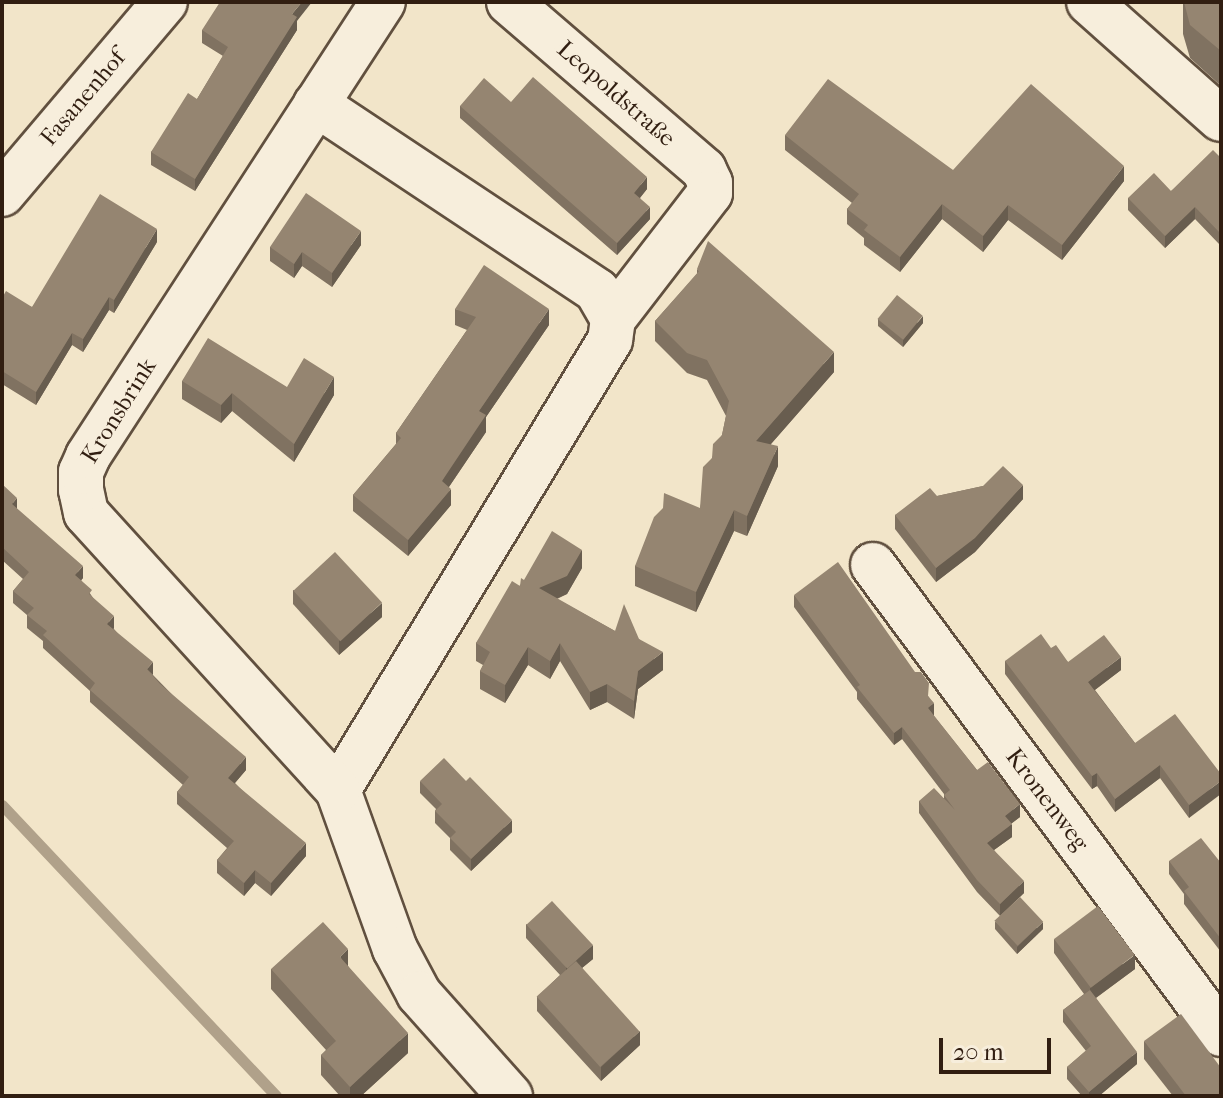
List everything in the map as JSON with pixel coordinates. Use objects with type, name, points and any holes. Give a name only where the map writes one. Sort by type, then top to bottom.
[{"type":"street","name":"Fasanenhof","points":[[2,194],[165,2]]},
{"type":"street","name":"Kronsbrink","points":[[383,2],[88,456],[81,472],[81,490],[86,513],[338,790],[395,949],[419,994],[510,1096]]},
{"type":"street","name":"Leopoldstraße","points":[[509,2],[704,170],[710,193],[613,319]]},
{"type":"street","points":[[1089,2],[1221,119]]},
{"type":"street","points":[[316,104],[597,291],[613,319],[610,340],[338,790]]},
{"type":"street","name":"Kronenweg","points":[[873,565],[1221,1034]]},
{"type":"building","points":[[220,2],[302,2],[292,14],[297,17],[195,179],[151,152],[188,93],[197,99],[228,47],[202,30]]},
{"type":"building","points":[[1184,2],[1221,2],[1221,51],[1190,25]]},
{"type":"building","points":[[533,77],[647,177],[634,193],[650,207],[617,243],[460,106],[484,78],[511,102]]},
{"type":"building","points":[[828,79],[953,170],[1031,84],[1124,166],[1062,245],[1008,205],[983,236],[942,204],[900,257],[864,230],[868,225],[847,209],[859,194],[785,135]]},
{"type":"building","points":[[1213,150],[1221,158],[1221,232],[1195,207],[1165,236],[1128,198],[1154,173],[1171,191]]},
{"type":"building","points":[[306,193],[361,231],[332,273],[302,252],[294,264],[270,247]]},
{"type":"building","points":[[100,194],[157,229],[114,300],[109,297],[83,339],[72,333],[36,392],[2,371],[2,298],[6,291],[32,307]]},
{"type":"building","points":[[708,241],[834,352],[756,441],[778,446],[747,516],[734,510],[696,592],[635,566],[654,517],[663,508],[664,493],[700,508],[703,467],[712,458],[713,444],[722,435],[729,401],[707,360],[687,353],[655,321],[699,271],[697,269]]},
{"type":"building","points":[[484,265],[549,309],[479,411],[486,415],[442,481],[451,489],[408,540],[353,495],[401,438],[396,433],[476,317],[455,309]]},
{"type":"building","points":[[897,295],[923,316],[903,340],[877,319]]},
{"type":"building","points":[[208,338],[287,387],[304,358],[334,377],[294,444],[232,393],[221,405],[182,381]]},
{"type":"building","points":[[1003,466],[1023,485],[975,538],[936,568],[895,515],[930,488],[937,496],[983,486]]},
{"type":"building","points":[[2,484],[17,498],[12,504],[83,566],[75,575],[92,590],[89,594],[114,616],[107,624],[153,662],[147,669],[160,684],[246,757],[228,778],[306,843],[271,883],[255,870],[244,883],[217,860],[234,841],[177,792],[189,777],[90,690],[95,683],[43,635],[47,631],[27,615],[34,608],[13,591],[29,572],[2,547]]},
{"type":"building","points":[[552,531],[582,550],[567,576],[539,588],[615,631],[624,604],[639,639],[663,652],[638,671],[634,701],[607,684],[590,692],[560,643],[550,661],[528,647],[505,685],[480,671],[490,652],[476,643],[512,581],[520,586],[521,578],[524,580]]},
{"type":"building","points":[[335,552],[382,602],[340,641],[293,591]]},
{"type":"building","points":[[838,562],[915,672],[921,672],[929,683],[928,696],[934,703],[928,708],[977,770],[988,762],[1020,804],[1005,816],[1012,824],[987,843],[1024,881],[1000,904],[977,880],[919,801],[934,788],[955,810],[944,795],[950,790],[902,727],[894,733],[857,687],[860,685],[794,595]]},
{"type":"building","points":[[1041,634],[1051,648],[1056,645],[1068,662],[1104,635],[1121,657],[1088,682],[1135,743],[1175,714],[1221,774],[1221,781],[1189,805],[1160,765],[1115,799],[1097,773],[1092,776],[1005,661]]},
{"type":"building","points":[[444,758],[466,781],[470,777],[512,820],[471,859],[450,838],[456,832],[435,811],[442,804],[420,781]]},
{"type":"building","points":[[1201,838],[1221,863],[1221,939],[1184,891],[1189,887],[1169,861]]},
{"type":"building","points":[[1020,897],[1043,922],[1018,946],[994,921]]},
{"type":"building","points":[[552,901],[593,945],[567,969],[526,925]]},
{"type":"building","points":[[1098,906],[1135,955],[1091,988],[1054,939]]},
{"type":"building","points":[[323,922],[348,949],[340,957],[408,1033],[350,1087],[321,1055],[336,1041],[271,969]]},
{"type":"building","points":[[576,961],[640,1032],[600,1067],[537,996]]},
{"type":"building","points":[[1090,990],[1137,1052],[1089,1092],[1067,1067],[1091,1046],[1063,1010]]},
{"type":"building","points":[[1181,1014],[1221,1068],[1221,1096],[1186,1096],[1144,1041]]},
{"type":"waterway","points":[[2,805],[276,1096]]}]
